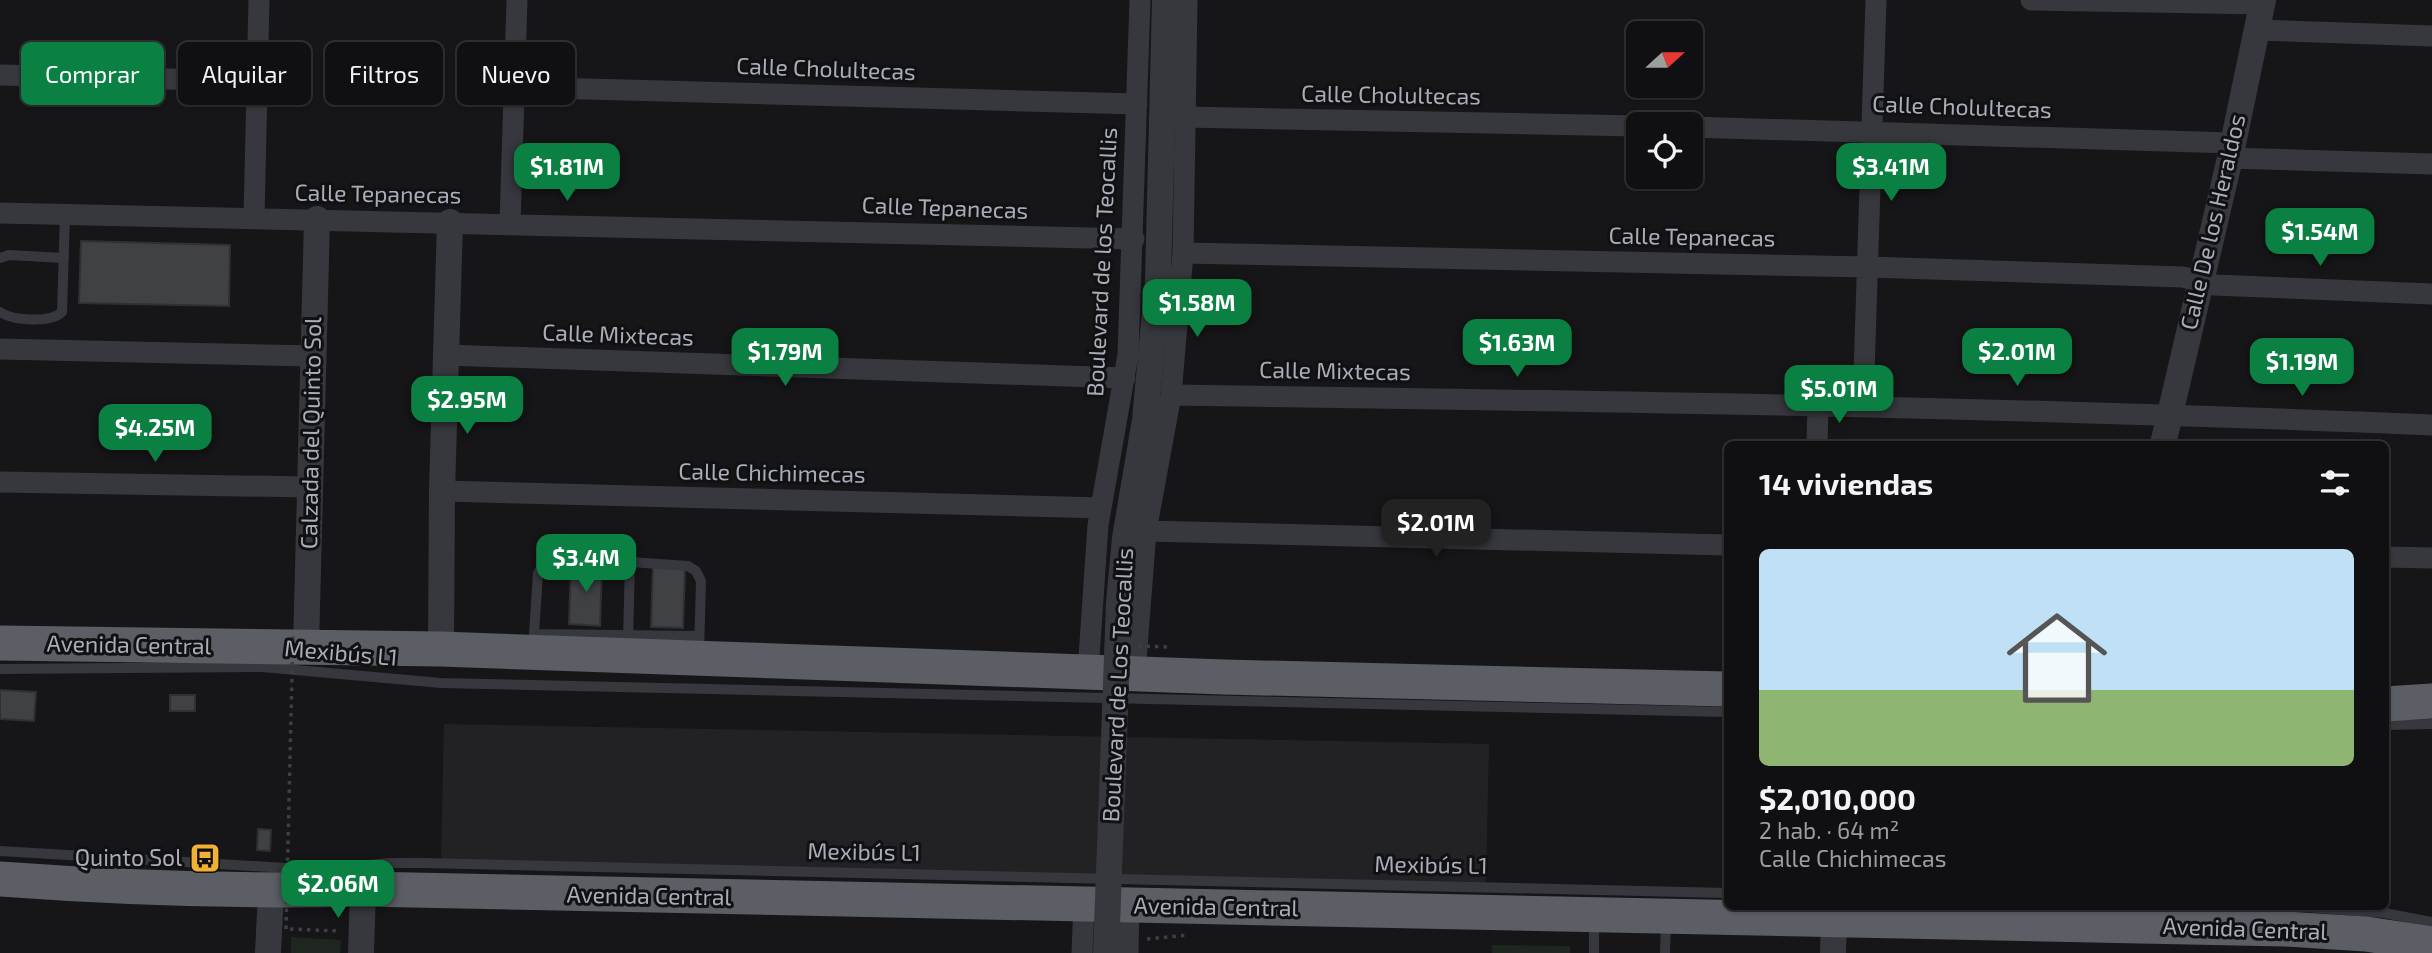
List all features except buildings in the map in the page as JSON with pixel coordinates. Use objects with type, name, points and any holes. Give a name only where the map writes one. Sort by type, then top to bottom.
[{"type":"highway","name":"Avenida Central","points":[[0,643],[300,639],[441,649],[534,643],[699,646],[1088,672],[1131,659],[1724,689]]},
{"type":"highway","points":[[2389,704],[2432,701]]},
{"type":"highway","name":"Avenida Central","points":[[0,879],[147,890],[271,892],[363,889],[2285,929],[2390,945],[2432,944]]},
{"type":"street","points":[[258,42],[259,0]]},
{"type":"street","points":[[515,42],[517,0]]},
{"type":"street","name":"Boulevard de los Teocallis","points":[[1088,672],[1099,517],[1125,378],[1133,239],[1140,0]]},
{"type":"street","name":"Boulevard de Los Teocallis","points":[[1121,949],[1119,603],[1125,538],[1145,420],[1158,280],[1165,0]]},
{"type":"street","name":"Boulevard de los Teocallis","points":[[1131,659],[1145,535],[1171,395],[1183,253],[1187,0]]},
{"type":"street","points":[[1863,405],[1876,0]]},
{"type":"street","points":[[2031,0],[2263,2]]},
{"type":"street","name":"Calle De los Heraldos","points":[[2164,441],[2263,2]]},
{"type":"street","points":[[2256,30],[2432,36]]},
{"type":"street","points":[[0,75],[178,79]]},
{"type":"street","name":"Calle Cholultecas","points":[[575,89],[1137,104]]},
{"type":"street","points":[[254,218],[256,105]]},
{"type":"street","points":[[510,223],[513,105]]},
{"type":"street","name":"Calle Cholultecas","points":[[1184,117],[1626,126]]},
{"type":"street","name":"Calle Cholultecas","points":[[1703,127],[1873,130],[2432,164]]},
{"type":"street","name":"Calle Tepanecas","points":[[0,213],[1133,239]]},
{"type":"street","name":"Calzada del Quinto Sol","points":[[300,639],[317,219]]},
{"type":"street","points":[[441,649],[442,491],[450,222]]},
{"type":"street","name":"Calle Tepanecas","points":[[1183,253],[1868,267],[2183,277],[2214,285],[2432,294]]},
{"type":"street","points":[[0,349],[312,356]]},
{"type":"street","name":"Calle Mixtecas","points":[[446,355],[1125,378]]},
{"type":"street","name":"Calle Mixtecas","points":[[1171,395],[1863,405],[2432,425]]},
{"type":"street","points":[[1817,441],[1818,404]]},
{"type":"street","points":[[0,482],[308,487]]},
{"type":"street","name":"Calle Chichimecas","points":[[442,491],[1099,517]]},
{"type":"street","name":"Boulevard de los Teocallis","points":[[1099,517],[1104,540],[1116,548],[1127,549],[1145,535]]},
{"type":"street","points":[[1145,535],[1724,545]]},
{"type":"street","points":[[2389,557],[2432,558]]},
{"type":"street","points":[[361,953],[363,889]]},
{"type":"street","points":[[268,953],[271,892]]},
{"type":"street","points":[[1082,953],[1084,904]]},
{"type":"street","points":[[1121,949],[1129,906]]},
{"type":"street","points":[[1833,953],[1834,918]]},
{"type":"lane","points":[[0,313],[8,316],[51,318],[60,315],[63,307],[65,214]]},
{"type":"lane","points":[[0,258],[9,255],[64,258]]},
{"type":"lane","points":[[628,645],[630,562]]},
{"type":"lane","points":[[534,643],[538,573],[544,564],[630,562],[688,566],[696,571],[701,581],[699,646]]},
{"type":"lane","name":"Mexibús L1","points":[[0,669],[262,667],[442,683],[1724,712]]},
{"type":"lane","points":[[2389,725],[2432,724]]},
{"type":"lane","name":"Mexibús L1","points":[[0,851],[320,870],[389,863],[423,863],[1724,893]]},
{"type":"lane","points":[[2345,910],[2384,913],[2432,922]]},
{"type":"lane","points":[[1594,914],[1594,953]]},
{"type":"lane","points":[[1665,953],[1666,915]]},
{"type":"path","points":[[300,639],[286,929],[321,930]]},
{"type":"path","points":[[1131,659],[1171,646]]},
{"type":"path","points":[[1121,949],[1193,935]]},
{"type":"shaded area","points":[[444,724],[1489,744],[1486,884],[441,861]]},
{"type":"shaded area","points":[[291,937],[341,940],[340,953],[291,953]]},
{"type":"shaded area","points":[[1492,945],[1570,946],[1570,953],[1492,953]]},
{"type":"place","name":"Quinto Sol","points":[[205,858]]}]
